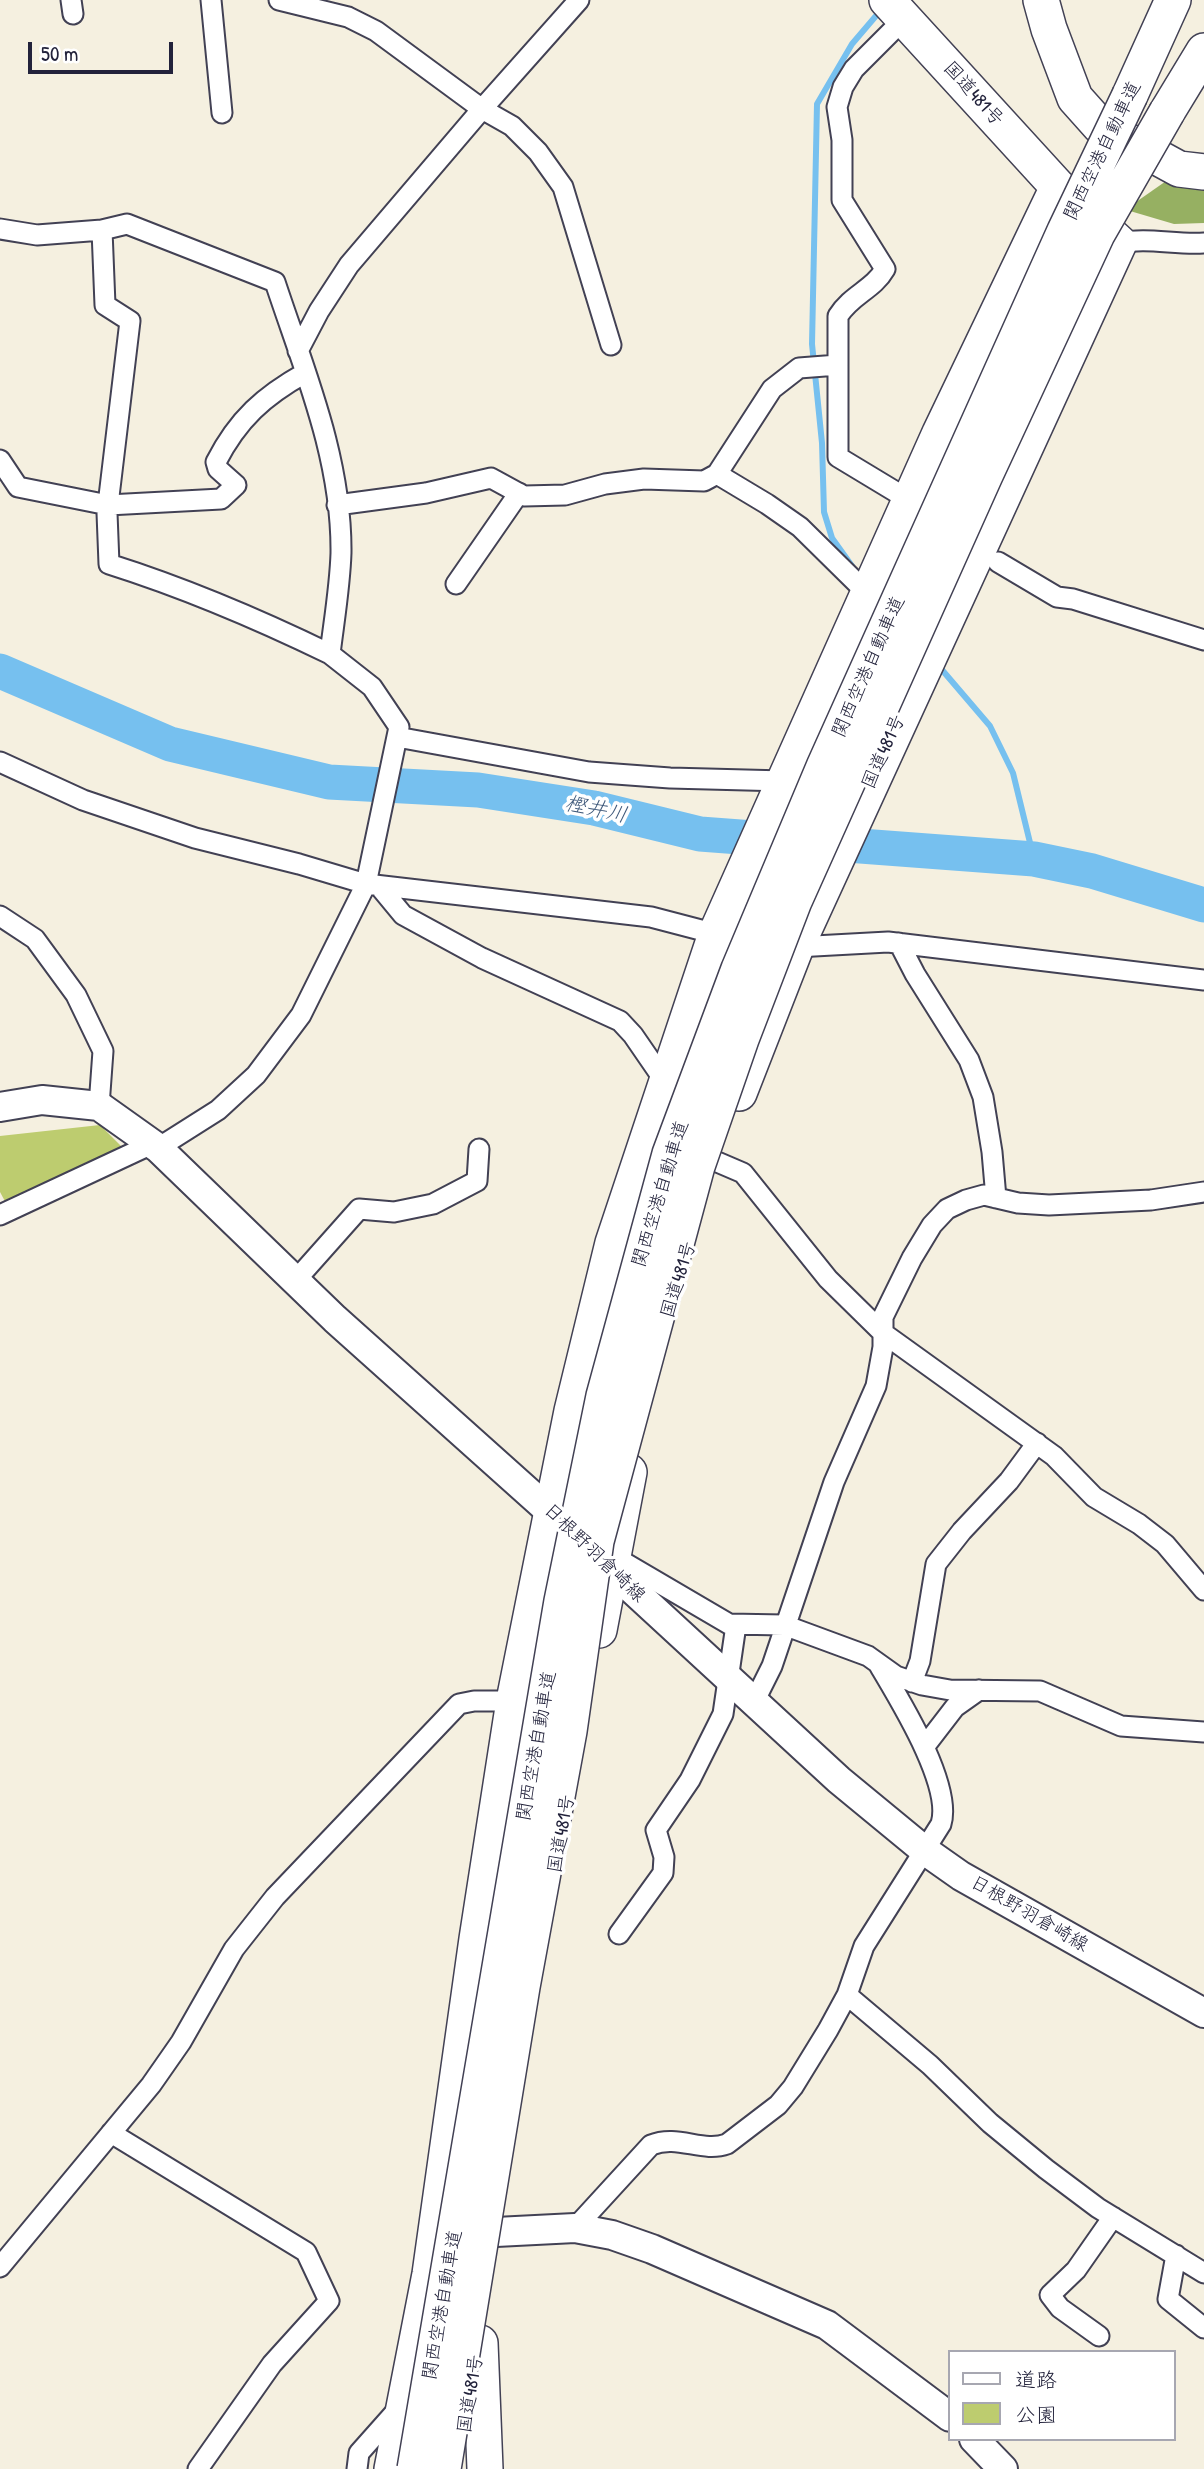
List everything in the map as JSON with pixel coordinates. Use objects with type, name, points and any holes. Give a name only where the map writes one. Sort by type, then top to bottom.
[{"type":"highway","points":[[1041,0],[1075,98],[1100,126],[1179,169],[1204,172]]},
{"type":"highway","name":"関西空港自動車道","points":[[415,2469],[562,1601],[604,1396],[670,1154],[739,970],[824,767],[1065,230],[1173,0]]},
{"type":"highway","name":"国道481号","points":[[459,2469],[583,1708],[643,1400],[715,1161],[796,947],[1119,243],[1058,187],[896,9]]},
{"type":"highway","name":"関西空港自動車道","points":[[443,2469],[522,1987],[569,1731],[596,1541],[697,1166],[741,1039],[794,901],[985,475],[1097,234],[1204,51]]},
{"type":"highway","points":[[392,2469],[429,2274],[514,1701],[572,1411],[612,1243],[716,934],[940,433],[1058,187]]},
{"type":"highway","points":[[480,2343],[485,2469]]},
{"type":"main road","name":"日根野羽倉崎線","points":[[0,1107],[42,1100],[99,1106],[155,1146],[295,1281],[612,1563],[728,1678],[839,1780],[924,1850],[961,1876],[1204,2013]]},
{"type":"main road","points":[[496,2231],[575,2228],[612,2235],[652,2249],[827,2325],[948,2416]]},
{"type":"main road","points":[[976,2441],[1003,2469]]},
{"type":"street","points":[[211,0],[222,113]]},
{"type":"street","points":[[279,0],[348,17],[376,31],[482,109],[512,126],[538,152],[564,187],[611,345]]},
{"type":"street","points":[[298,351],[319,311],[349,265],[579,0]]},
{"type":"street","points":[[896,9],[843,87],[837,107],[842,140],[842,200],[885,269],[879,280],[847,302],[838,316],[838,457],[896,492]]},
{"type":"street","points":[[0,229],[37,235],[102,230],[127,224],[275,282],[327,437],[341,553],[330,654]]},
{"type":"street","points":[[0,1215],[155,1146],[218,1110],[256,1075],[301,1015],[372,885],[397,737],[398,727],[372,687],[330,654],[187,591],[109,564],[108,505],[130,321],[105,305],[102,230]]},
{"type":"street","points":[[1119,243],[1136,239],[1183,244],[1204,243]]},
{"type":"street","points":[[337,505],[426,493],[491,478],[524,496],[565,495],[605,484],[644,479],[704,481],[717,474],[772,389],[799,368],[838,365]]},
{"type":"street","points":[[0,460],[18,487],[108,505],[221,499],[236,485],[218,469],[216,462],[226,442],[264,398],[305,373]]},
{"type":"street","points":[[717,474],[800,527],[868,594]]},
{"type":"street","points":[[456,584],[519,493]]},
{"type":"street","points":[[998,562],[1057,597],[1073,599],[1204,640]]},
{"type":"street","points":[[397,737],[589,772],[784,782]]},
{"type":"street","points":[[0,762],[83,800],[195,838],[372,885],[651,917],[716,934]]},
{"type":"street","points":[[372,885],[403,915],[482,958],[620,1021],[666,1083]]},
{"type":"street","points":[[0,916],[35,939],[76,995],[103,1051],[99,1106]]},
{"type":"street","points":[[796,947],[888,942],[1204,980]]},
{"type":"street","points":[[900,943],[915,974],[969,1060],[983,1097],[996,1198]]},
{"type":"street","points":[[295,1281],[359,1209],[394,1212],[433,1204],[477,1181],[479,1149]]},
{"type":"street","points":[[715,1161],[743,1174],[828,1279],[883,1334],[1054,1456],[1094,1497],[1139,1524],[1165,1544],[1204,1590]]},
{"type":"street","points":[[754,1702],[772,1666],[834,1482],[876,1386],[883,1348],[883,1317],[912,1258],[932,1225],[947,1209],[984,1195],[1018,1203],[1049,1205],[1151,1200],[1204,1192]]},
{"type":"street","points":[[912,1682],[920,1661],[936,1564],[962,1531],[1009,1481],[1037,1443]]},
{"type":"street","points":[[612,1563],[729,1625],[784,1625],[868,1657],[896,1676],[912,1682],[950,1690],[1040,1691],[1121,1726],[1204,1732]]},
{"type":"street","points":[[619,1934],[663,1873],[664,1857],[656,1830],[690,1780],[723,1714],[736,1625]]},
{"type":"street","points":[[575,2228],[651,2145],[664,2139],[718,2147],[727,2144],[778,2105],[793,2087],[828,2030],[846,1995],[864,1946],[941,1824],[944,1812],[925,1746],[879,1664]]},
{"type":"street","points":[[925,1746],[955,1707],[979,1690]]},
{"type":"street","points":[[0,2267],[151,2085],[181,2042],[234,1949],[285,1887],[459,1704],[474,1701],[514,1701]]},
{"type":"street","points":[[846,1995],[930,2065],[990,2123],[1046,2169],[1113,2217],[1204,2273]]},
{"type":"street","points":[[111,2133],[306,2252],[329,2301],[272,2364],[198,2469]]},
{"type":"street","points":[[1099,2336],[1060,2308],[1050,2295],[1076,2270],[1113,2217]]},
{"type":"street","points":[[1176,2255],[1168,2299],[1204,2328]]},
{"type":"street","points":[[357,2469],[359,2454],[405,2401]]},
{"type":"green space","points":[[1169,179],[1204,184],[1204,223],[1174,224],[1130,211],[1136,202]]},
{"type":"green space","points":[[100,1125],[129,1154],[7,1205],[0,1192],[0,1136]]},
{"type":"waterway","points":[[852,566],[832,538],[824,512],[822,443],[812,344],[817,104],[852,44],[881,10]]},
{"type":"waterway","points":[[937,664],[990,726],[1013,773],[1034,859]]},
{"type":"waterway","name":"樫井川","points":[[0,671],[170,744],[329,782],[478,790],[594,808],[700,834],[1034,859],[1092,871],[1204,905]]}]
